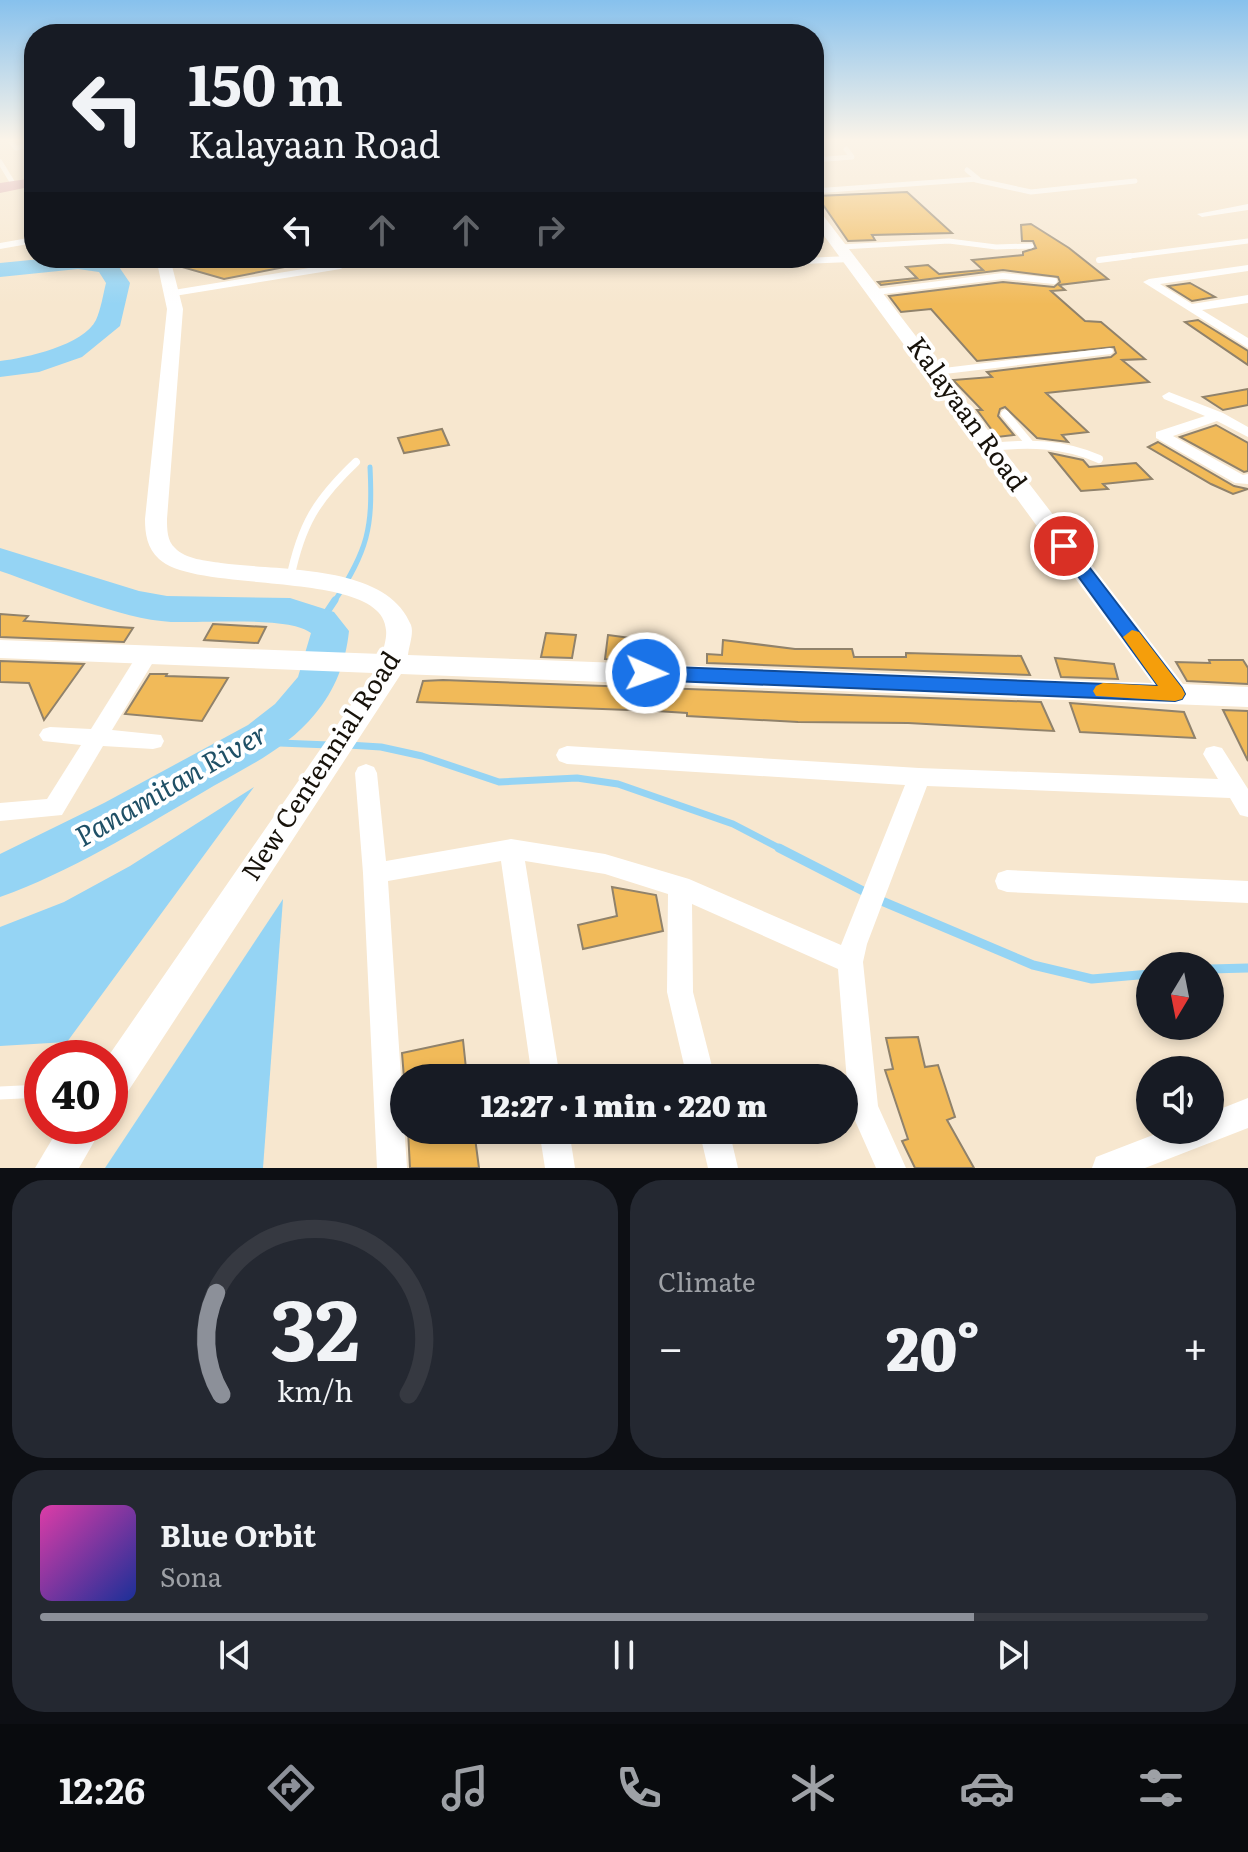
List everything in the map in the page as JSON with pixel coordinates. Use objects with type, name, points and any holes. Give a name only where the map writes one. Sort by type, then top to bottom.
[{"type":"street","points":[[1202,214],[1248,207]]},
{"type":"street","name":"Kalayaan Road","points":[[824,226],[1175,694]]},
{"type":"street","points":[[0,246],[24,242]]},
{"type":"street","name":"New Centennial Road","points":[[128,1059],[394,663],[400,640],[396,619],[384,601],[344,585],[191,565],[171,557],[160,546],[156,519],[174,334],[174,293],[166,268]]},
{"type":"street","points":[[1248,268],[1149,282],[1189,308],[1241,335],[1248,344]]},
{"type":"street","points":[[1189,308],[1248,299]]},
{"type":"street","points":[[1169,396],[1218,416],[1248,433]]},
{"type":"street","points":[[1218,416],[1161,435],[1241,480],[1248,479]]},
{"type":"street","points":[[0,649],[1248,697]]},
{"type":"street","points":[[0,812],[54,808],[148,654]]},
{"type":"street","points":[[50,735],[153,741]]},
{"type":"street","points":[[1214,754],[1242,799]]},
{"type":"street","points":[[567,755],[1242,799]]},
{"type":"street","points":[[366,773],[375,873],[392,1168]]},
{"type":"street","points":[[891,1168],[864,1107],[852,953],[919,777]]},
{"type":"street","points":[[375,873],[511,849],[605,864],[680,887],[852,953]]},
{"type":"street","points":[[511,849],[544,1064]]},
{"type":"street","points":[[1007,881],[1248,892]]},
{"type":"street","points":[[680,887],[680,992],[698,1064]]},
{"type":"street","points":[[1224,1123],[1247,1115]]},
{"type":"street","points":[[55,1168],[71,1144]]},
{"type":"street","points":[[556,1144],[560,1168]]},
{"type":"street","points":[[717,1144],[723,1168]]},
{"type":"street","points":[[1107,1168],[1168,1144]]},
{"type":"lane","points":[[824,255],[949,241],[996,247],[1031,246]]},
{"type":"lane","points":[[1099,260],[1248,241]]},
{"type":"lane","points":[[174,293],[328,268]]},
{"type":"lane","points":[[876,292],[1003,276],[1054,281]]},
{"type":"lane","points":[[936,372],[1110,351]]},
{"type":"lane","points":[[1005,414],[1030,444]]},
{"type":"lane","points":[[990,447],[1030,444],[1078,448],[1099,459]]},
{"type":"lane","points":[[290,579],[303,520],[316,501],[356,462]]},
{"type":"lane","points":[[0,1093],[24,1092]]},
{"type":"water","points":[[254,787],[68,1040],[24,1040],[24,1045],[0,1046],[0,927],[64,902],[130,866]]},
{"type":"water","points":[[283,899],[263,1168],[105,1168],[121,1144],[128,1144],[128,1133]]},
{"type":"building","points":[[910,195],[952,233],[872,235],[875,240],[848,241],[824,206],[824,196]]},
{"type":"building","points":[[1031,224],[1069,248],[1108,279],[1059,285],[1065,290],[1051,291],[1085,321],[1101,322],[1145,359],[1122,360],[1149,382],[1046,393],[1088,432],[1062,435],[1068,442],[1037,438],[1005,407],[1000,409],[998,416],[1014,435],[997,437],[977,410],[982,410],[953,380],[992,377],[987,372],[1111,357],[1116,353],[1114,347],[977,361],[931,309],[901,312],[889,296],[1003,282],[1054,287],[1060,282],[1058,277],[1003,270],[881,285],[878,282],[917,278],[906,267],[928,265],[939,274],[983,270],[972,260],[1023,255],[1023,252],[1036,248],[1033,241],[1022,241],[1021,225]]},
{"type":"building","points":[[186,268],[280,268],[224,279]]},
{"type":"building","points":[[1190,283],[1215,297],[1192,301],[1168,286]]},
{"type":"building","points":[[1198,320],[1248,351],[1248,365],[1185,322]]},
{"type":"building","points":[[1248,389],[1248,405],[1223,410],[1203,397]]},
{"type":"building","points":[[1216,425],[1248,443],[1248,471],[1244,472],[1180,437]]},
{"type":"building","points":[[442,429],[449,445],[404,453],[398,438]]},
{"type":"building","points":[[1158,442],[1234,486],[1248,489],[1233,494],[1211,484],[1148,447]]},
{"type":"building","points":[[1050,453],[1083,460],[1089,467],[1136,463],[1152,479],[1103,484],[1108,489],[1081,491]]},
{"type":"building","points":[[0,614],[28,616],[24,621],[133,628],[124,642],[0,637]]},
{"type":"building","points":[[213,624],[266,627],[258,643],[204,640]]},
{"type":"building","points":[[546,633],[576,635],[572,658],[541,657]]},
{"type":"building","points":[[608,635],[661,642],[658,661],[605,659]]},
{"type":"building","points":[[723,640],[795,649],[852,649],[854,657],[906,657],[906,653],[1021,656],[1030,675],[707,663],[707,654],[722,655]]},
{"type":"building","points":[[1055,658],[1114,664],[1118,679],[1061,677]]},
{"type":"building","points":[[1209,660],[1243,660],[1248,668],[1248,684],[1187,681],[1176,662],[1210,663]]},
{"type":"building","points":[[0,661],[84,664],[44,720],[29,683],[0,682]]},
{"type":"building","points":[[150,674],[228,678],[202,721],[125,714]]},
{"type":"building","points":[[423,681],[1041,702],[1054,731],[908,723],[798,722],[687,716],[687,713],[656,711],[417,702]]},
{"type":"building","points":[[1070,703],[1184,712],[1195,738],[1080,732]]},
{"type":"building","points":[[1223,710],[1248,711],[1248,761]]},
{"type":"building","points":[[612,887],[656,895],[663,931],[583,949],[578,925],[617,916]]},
{"type":"building","points":[[918,1037],[925,1067],[938,1065],[955,1117],[947,1120],[974,1168],[915,1168],[902,1141],[908,1139],[885,1070],[893,1069],[886,1038]]},
{"type":"building","points":[[463,1040],[466,1064],[403,1064],[402,1053]]},
{"type":"building","points":[[409,1144],[476,1144],[479,1168],[410,1168]]},
{"type":"waterway","name":"Panamitan River","points":[[0,270],[24,268]]},
{"type":"waterway","name":"Panamitan River","points":[[0,369],[30,366],[73,351],[107,326],[118,283],[108,268]]},
{"type":"waterway","points":[[334,602],[366,538],[370,467]]},
{"type":"waterway","name":"Panamitan River","points":[[0,559],[135,603],[167,609],[290,611],[321,621],[330,631],[317,679],[301,703],[277,726],[234,754],[120,817],[0,876]]},
{"type":"waterway","points":[[321,621],[335,600]]},
{"type":"waterway","points":[[255,742],[329,745]]},
{"type":"waterway","points":[[348,745],[381,747],[422,756],[499,782],[577,778],[618,784],[733,824],[783,850]]},
{"type":"waterway","points":[[779,848],[867,893]]},
{"type":"waterway","points":[[877,899],[1033,965],[1092,979],[1136,975]]},
{"type":"waterway","points":[[1224,969],[1248,968]]},
{"type":"slow traffic","points":[[1103,691],[1175,694],[1132,637]]},
{"type":"route","points":[[646,673],[1175,694],[1064,546]]}]
